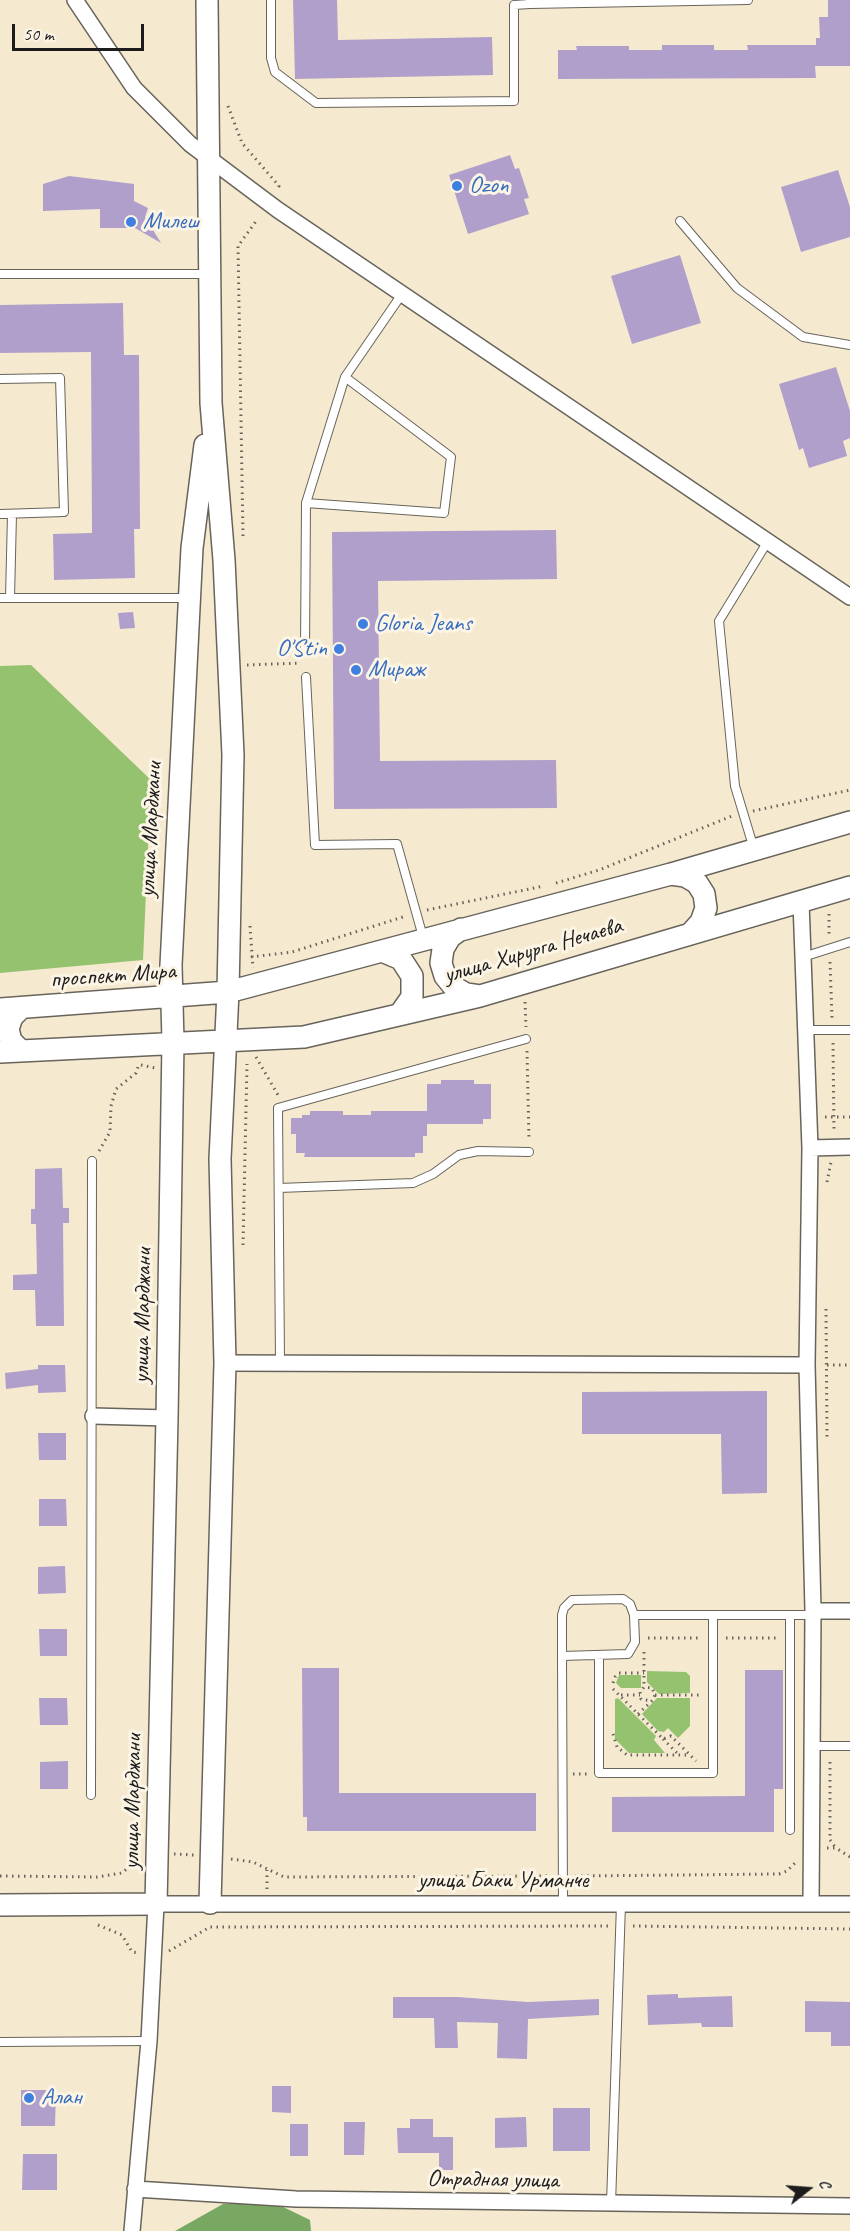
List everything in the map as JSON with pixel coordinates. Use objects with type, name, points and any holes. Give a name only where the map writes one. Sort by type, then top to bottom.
[{"type":"street","points":[[75,0],[134,88],[190,144],[278,210],[850,597]]},
{"type":"street","name":"улица Марджани","points":[[207,0],[211,403],[224,560],[233,755],[228,992],[220,1159],[225,1363],[210,1903]]},
{"type":"street","name":"улица Марджани","points":[[132,2231],[149,2041],[156,1904],[167,1418],[173,1042],[172,930],[192,548],[211,403]]},
{"type":"street","name":"улица Хирурга Нечаева","points":[[228,992],[461,928],[671,874],[850,822]]},
{"type":"street","points":[[671,874],[685,876],[697,883],[704,894],[706,908],[701,921],[692,932]]},
{"type":"street","name":"улица Хирурга Нечаева","points":[[225,1042],[304,1037],[480,996],[850,887]]},
{"type":"street","points":[[801,902],[810,1148],[807,1365],[813,1613],[811,1904]]},
{"type":"street","points":[[461,928],[450,937],[443,949],[441,963],[445,976],[454,987],[466,994],[480,996]]},
{"type":"street","points":[[382,951],[401,959],[412,976],[412,997],[400,1014]]},
{"type":"street","name":"проспект Мира","points":[[0,1009],[173,998],[228,992]]},
{"type":"street","points":[[21,1008],[12,1017],[8,1029],[11,1041],[10,1051],[173,1042],[225,1042]]},
{"type":"street","points":[[810,1148],[850,1147]]},
{"type":"street","points":[[225,1363],[807,1365]]},
{"type":"street","points":[[93,1416],[167,1418]]},
{"type":"street","points":[[813,1613],[850,1611]]},
{"type":"street","points":[[0,1905],[156,1904]]},
{"type":"street","name":"улица Баки Урманче","points":[[156,1904],[850,1904]]},
{"type":"street","name":"Отрадная улица","points":[[135,2189],[296,2199],[850,2205]]},
{"type":"lane","points":[[271,0],[271,58],[275,72],[316,103],[514,101],[514,4],[748,0]]},
{"type":"lane","points":[[680,221],[737,288],[803,337],[850,345]]},
{"type":"lane","points":[[0,274],[210,274]]},
{"type":"lane","points":[[305,651],[306,503],[345,377],[402,294]]},
{"type":"lane","points":[[306,503],[444,513],[451,457],[345,377]]},
{"type":"lane","points":[[0,379],[60,378],[64,512],[0,514]]},
{"type":"lane","points":[[10,598],[12,514]]},
{"type":"lane","points":[[754,850],[735,786],[719,621],[768,542]]},
{"type":"lane","points":[[0,598],[189,598]]},
{"type":"lane","points":[[306,677],[315,845],[397,844],[423,939]]},
{"type":"lane","points":[[803,957],[850,942]]},
{"type":"lane","points":[[806,1030],[850,1030]]},
{"type":"lane","points":[[280,1364],[278,1108],[526,1039]]},
{"type":"lane","points":[[279,1188],[413,1183],[434,1174],[459,1155],[478,1151],[529,1152]]},
{"type":"lane","points":[[91,1795],[92,1161]]},
{"type":"lane","points":[[562,1656],[623,1656],[631,1652],[635,1642],[634,1615],[630,1604],[623,1599],[572,1600],[564,1608],[562,1615],[562,1656],[563,1904]]},
{"type":"lane","points":[[634,1615],[813,1613]]},
{"type":"lane","points":[[599,1656],[599,1773],[713,1773],[713,1615]]},
{"type":"lane","points":[[790,1615],[790,1830]]},
{"type":"lane","points":[[812,1746],[850,1746]]},
{"type":"lane","points":[[611,2204],[621,1904]]},
{"type":"lane","points":[[0,2042],[149,2041]]},
{"type":"path","points":[[226,99],[242,143],[279,186],[275,194]]},
{"type":"path","points":[[245,665],[305,663]]},
{"type":"path","points":[[240,958],[292,952],[415,913],[550,885],[599,870],[726,818],[850,790]]},
{"type":"path","points":[[827,1185],[834,1147],[829,909]]},
{"type":"path","points":[[525,1002],[529,1152]]},
{"type":"path","points":[[255,1054],[257,1062],[285,1106]]},
{"type":"path","points":[[92,1161],[111,1132],[111,1106],[116,1089],[136,1073],[139,1065]]},
{"type":"path","points":[[809,1118],[850,1117]]},
{"type":"path","points":[[826,1308],[827,1447]]},
{"type":"path","points":[[807,1365],[850,1365]]},
{"type":"path","points":[[640,1695],[644,1687],[644,1650]]},
{"type":"path","points":[[613,1700],[613,1680],[618,1674],[644,1673]]},
{"type":"path","points":[[644,1687],[652,1688],[655,1695]]},
{"type":"path","points":[[613,1689],[679,1755]]},
{"type":"path","points":[[619,1695],[640,1695]]},
{"type":"path","points":[[640,1695],[644,1701],[651,1701]]},
{"type":"path","points":[[655,1695],[713,1695]]},
{"type":"path","points":[[638,1714],[655,1695]]},
{"type":"path","points":[[613,1730],[615,1745],[625,1755],[690,1755]]},
{"type":"path","points":[[663,1739],[671,1736],[708,1773]]},
{"type":"path","points":[[830,1746],[830,1840],[836,1848],[850,1857]]},
{"type":"path","points":[[0,1876],[105,1876],[122,1873],[143,1854],[157,1853],[211,1856],[253,1862],[284,1877],[778,1874],[793,1866],[804,1849],[836,1848]]},
{"type":"path","points":[[89,1925],[100,1925],[122,1935],[132,1952],[153,1954],[172,1951],[210,1927],[620,1926],[850,1929]]},
{"type":"green space","points":[[31,665],[151,780],[143,960],[0,973],[0,666]]},
{"type":"green space","points":[[647,1671],[686,1672],[690,1676],[690,1693],[659,1694],[647,1682]]},
{"type":"green space","points":[[619,1675],[641,1675],[641,1688],[621,1688],[616,1683]]},
{"type":"green space","points":[[618,1698],[656,1736],[654,1740],[665,1753],[629,1753],[615,1739],[615,1699]]},
{"type":"green space","points":[[657,1698],[690,1698],[690,1726],[678,1738],[668,1728],[664,1732],[658,1731],[642,1714]]},
{"type":"green space","points":[[275,2203],[310,2220],[311,2231],[175,2231],[223,2204]]},
{"type":"building","points":[[293,0],[337,0],[338,40],[492,37],[493,75],[295,79]]},
{"type":"building","points":[[828,0],[850,0],[850,66],[815,66],[816,78],[558,79],[558,50],[577,50],[576,46],[629,46],[629,50],[662,50],[662,45],[714,45],[714,50],[748,50],[747,45],[816,45],[816,38],[820,38],[819,17],[828,17]]},
{"type":"building","points":[[510,155],[515,169],[519,168],[529,198],[524,199],[529,214],[468,234],[449,175]]},
{"type":"building","points":[[838,170],[850,207],[850,237],[801,252],[781,187]]},
{"type":"building","points":[[69,176],[134,184],[134,201],[148,208],[145,217],[161,243],[135,228],[100,228],[100,209],[43,211],[43,184]]},
{"type":"building","points":[[680,255],[701,323],[632,344],[611,276]]},
{"type":"building","points":[[123,303],[124,355],[139,355],[140,529],[134,529],[135,578],[54,580],[53,534],[92,533],[91,352],[0,353],[0,305]]},
{"type":"building","points":[[836,367],[850,411],[850,438],[843,441],[847,456],[809,468],[803,448],[799,450],[779,384]]},
{"type":"building","name":"Мираж","points":[[556,530],[557,579],[378,581],[380,761],[556,760],[557,808],[334,809],[332,532]]},
{"type":"building","points":[[133,612],[135,628],[120,629],[118,613]]},
{"type":"building","points":[[441,1080],[474,1080],[474,1084],[491,1084],[491,1119],[483,1119],[483,1124],[427,1124],[427,1136],[423,1136],[423,1153],[415,1153],[415,1157],[304,1157],[305,1153],[296,1153],[296,1134],[291,1134],[291,1118],[302,1118],[302,1115],[310,1115],[310,1111],[343,1111],[343,1115],[371,1115],[371,1111],[427,1111],[427,1084],[441,1084]]},
{"type":"building","points":[[62,1168],[63,1208],[69,1208],[69,1223],[63,1223],[64,1326],[36,1326],[35,1290],[13,1290],[13,1275],[37,1274],[36,1224],[31,1224],[31,1209],[35,1209],[35,1169]]},
{"type":"building","points":[[38,1365],[65,1365],[66,1392],[38,1393],[38,1385],[6,1389],[5,1373],[38,1369]]},
{"type":"building","points":[[767,1391],[767,1493],[722,1494],[721,1434],[582,1434],[582,1392]]},
{"type":"building","points":[[38,1433],[66,1433],[66,1460],[39,1460]]},
{"type":"building","points":[[39,1499],[66,1499],[67,1526],[39,1526]]},
{"type":"building","points":[[65,1566],[66,1593],[38,1594],[38,1567]]},
{"type":"building","points":[[39,1629],[67,1629],[67,1656],[40,1656]]},
{"type":"building","points":[[302,1668],[339,1668],[339,1793],[536,1793],[536,1831],[307,1831],[307,1817],[303,1817]]},
{"type":"building","points":[[745,1670],[783,1670],[783,1789],[774,1789],[774,1832],[612,1832],[612,1797],[745,1796]]},
{"type":"building","points":[[39,1698],[67,1698],[68,1725],[40,1725]]},
{"type":"building","points":[[68,1761],[68,1789],[40,1789],[40,1762]]},
{"type":"building","points":[[678,1994],[678,1998],[732,1996],[733,2027],[702,2027],[701,2023],[648,2025],[647,1995]]},
{"type":"building","points":[[393,1997],[457,1997],[528,2002],[599,1999],[599,2015],[528,2019],[527,2059],[497,2058],[498,2023],[457,2022],[458,2048],[435,2048],[434,2018],[393,2018]]},
{"type":"building","points":[[805,2001],[850,2002],[850,2046],[831,2046],[831,2032],[805,2032]]},
{"type":"building","points":[[272,2086],[291,2086],[291,2113],[272,2112]]},
{"type":"building","points":[[21,2090],[56,2090],[55,2126],[21,2126]]},
{"type":"building","points":[[553,2108],[590,2108],[590,2151],[553,2151]]},
{"type":"building","points":[[526,2117],[527,2147],[495,2148],[495,2118]]},
{"type":"building","points":[[410,2119],[433,2119],[433,2137],[453,2137],[453,2170],[439,2170],[439,2153],[398,2153],[397,2128],[410,2128]]},
{"type":"building","points":[[344,2122],[365,2122],[364,2155],[344,2155]]},
{"type":"building","points":[[290,2124],[308,2124],[308,2156],[290,2156]]},
{"type":"building","points":[[23,2154],[57,2154],[57,2190],[22,2190]]},
{"type":"place","name":"Ozon","points":[[457,186]]},
{"type":"place","name":"Милеш","points":[[131,222]]},
{"type":"place","name":"Gloria Jeans","points":[[363,624]]},
{"type":"place","name":"O'Stin","points":[[339,649]]},
{"type":"place","name":"Мираж","points":[[356,670]]},
{"type":"place","name":"Алан","points":[[29,2098]]}]
